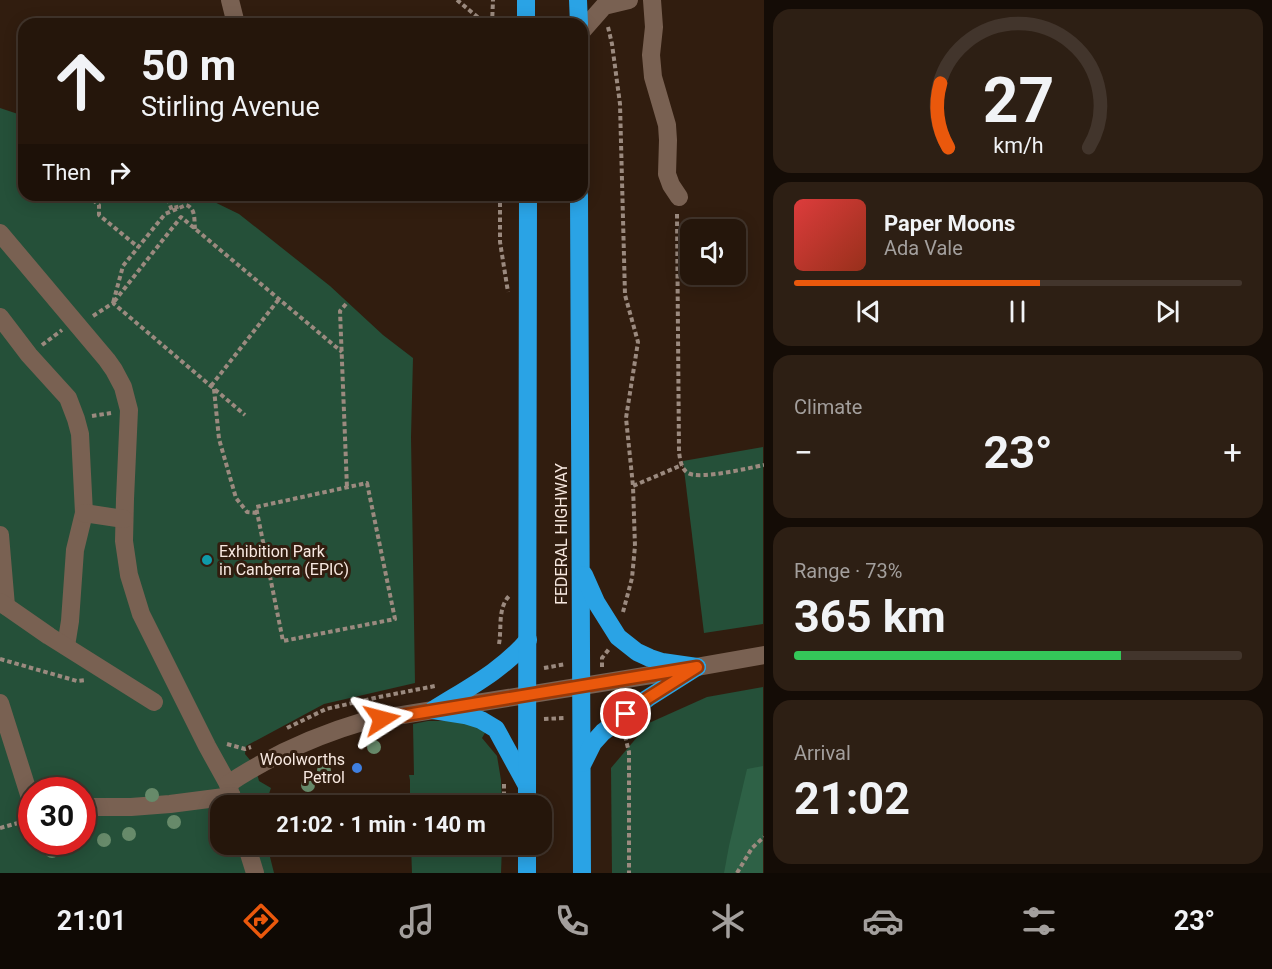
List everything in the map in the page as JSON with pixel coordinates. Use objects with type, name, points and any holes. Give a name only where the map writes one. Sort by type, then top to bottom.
[{"type":"highway","points":[[526,0],[526,18]]},
{"type":"highway","points":[[578,0],[579,18]]},
{"type":"highway","name":"FEDERAL HIGHWAY","points":[[527,795],[528,201]]},
{"type":"highway","name":"FEDERAL HIGHWAY","points":[[579,201],[582,873]]},
{"type":"highway","points":[[581,569],[596,602],[618,637],[637,652],[650,658],[697,667]]},
{"type":"highway","points":[[433,710],[502,666],[528,640]]},
{"type":"highway","points":[[582,764],[593,743],[603,732],[648,698],[697,667]]},
{"type":"highway","points":[[433,710],[465,715],[481,720],[496,729],[527,786]]},
{"type":"highway","points":[[527,855],[527,873]]},
{"type":"street","points":[[230,0],[234,18]]},
{"type":"street","points":[[588,24],[604,6],[629,0]]},
{"type":"street","points":[[652,0],[653,77],[667,124],[667,174],[679,197]]},
{"type":"street","points":[[0,232],[114,370],[123,387],[129,410],[124,519],[124,542],[129,575],[141,614],[231,795],[255,766],[339,729],[365,721],[764,655]]},
{"type":"street","points":[[0,317],[29,355],[68,398],[80,434],[84,513],[75,550],[66,646]]},
{"type":"street","points":[[84,513],[124,519]]},
{"type":"street","points":[[0,535],[3,604],[154,702]]},
{"type":"street","points":[[0,703],[23,777]]},
{"type":"street","points":[[96,807],[160,805],[210,798]]},
{"type":"street","points":[[249,855],[255,873]]},
{"type":"path","points":[[457,0],[479,18]]},
{"type":"path","points":[[492,18],[493,0]]},
{"type":"path","points":[[612,44],[620,104],[625,295],[638,342],[626,418],[633,486],[635,546],[632,578],[622,609],[624,618]]},
{"type":"path","points":[[679,197],[677,211],[679,452],[682,465],[687,473],[694,476],[713,475],[764,465]]},
{"type":"path","points":[[94,201],[99,205],[99,215],[138,247]]},
{"type":"path","points":[[169,201],[172,212]]},
{"type":"path","points":[[175,201],[177,209]]},
{"type":"path","points":[[500,201],[500,242],[509,297]]},
{"type":"path","points":[[112,303],[123,266],[165,214],[186,205],[191,206],[195,229]]},
{"type":"path","points":[[29,355],[66,328],[96,314],[112,303],[181,217],[342,352]]},
{"type":"path","points":[[257,513],[248,512],[236,498],[219,439],[212,387],[279,298]]},
{"type":"path","points":[[112,303],[245,415]]},
{"type":"path","points":[[346,304],[340,311],[347,488]]},
{"type":"path","points":[[633,486],[682,465]]},
{"type":"path","points":[[366,483],[395,619],[283,641],[257,513],[256,507],[366,483]]},
{"type":"path","points":[[497,649],[500,642],[501,615],[506,600],[528,576]]},
{"type":"path","points":[[528,671],[602,658]]},
{"type":"path","points":[[0,659],[77,681],[87,680]]},
{"type":"path","points":[[528,720],[581,717]]},
{"type":"path","points":[[617,721],[623,728],[629,752],[629,873]]},
{"type":"path","points":[[0,828],[18,823]]},
{"type":"path","points":[[736,873],[752,848],[764,837]]},
{"type":"green space","name":"Exhibition Park in Canberra (EPIC)","points":[[0,108],[18,114],[18,201],[212,201],[239,214],[330,286],[383,335],[413,358],[411,437],[415,683],[324,704],[246,746],[245,754],[255,766],[259,781],[271,788],[269,795],[210,795],[210,855],[270,855],[274,873],[0,873]]},
{"type":"green space","points":[[763,447],[763,624],[704,633],[683,461]]},
{"type":"green space","points":[[763,687],[763,873],[612,873],[611,768],[649,723],[707,697]]},
{"type":"green space","points":[[428,721],[451,721],[468,723],[486,731],[482,738],[497,756],[502,795],[410,795],[409,775],[414,775],[413,724]]},
{"type":"green space","points":[[763,766],[763,873],[724,873],[747,769]]},
{"type":"green space","points":[[411,855],[502,855],[501,873],[412,873]]},
{"type":"place","name":"Exhibition Park in Canberra (EPIC)","points":[[207,560]]},
{"type":"place","name":"Woolworths Petrol","points":[[357,768]]},
{"type":"route","points":[[382,719],[697,667],[626,714]]}]
